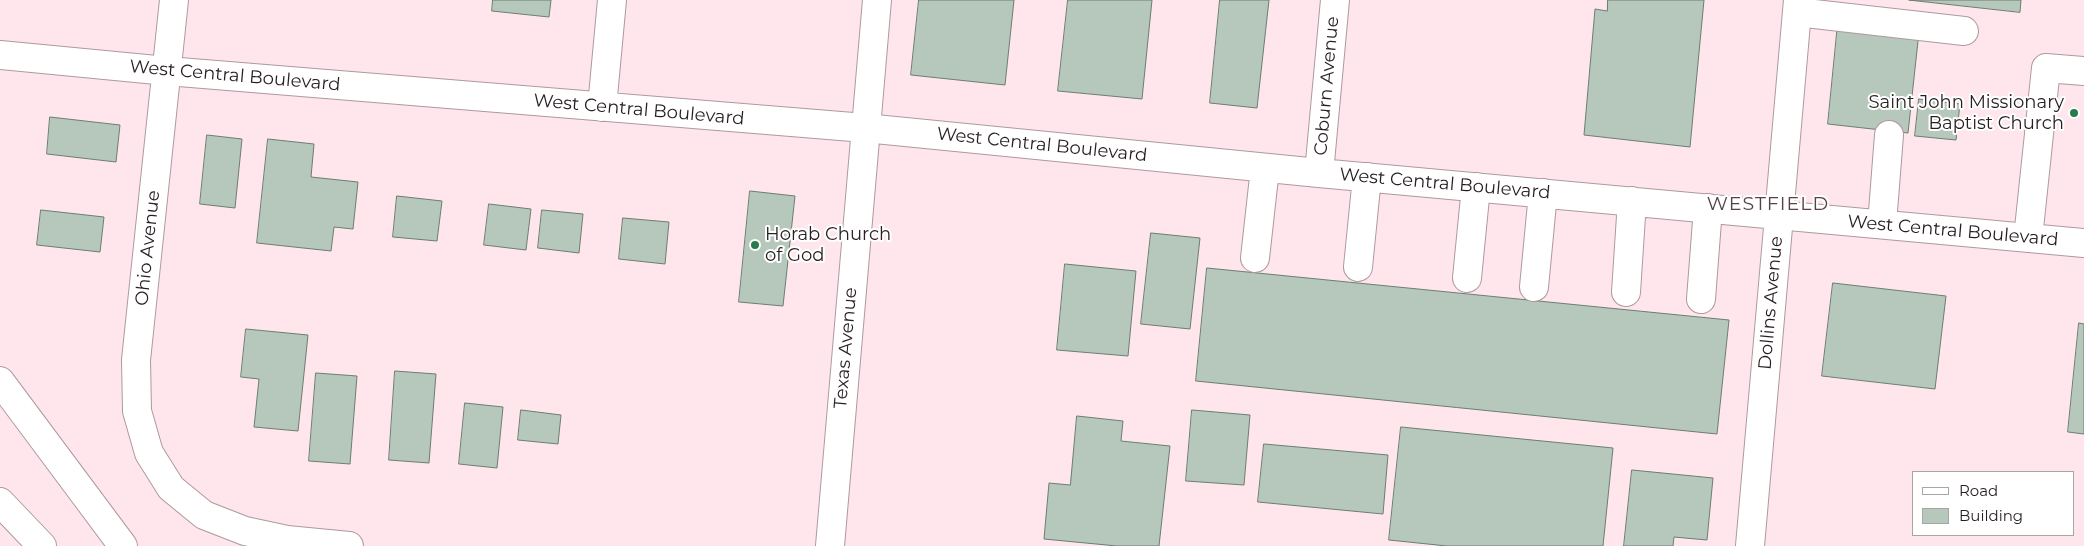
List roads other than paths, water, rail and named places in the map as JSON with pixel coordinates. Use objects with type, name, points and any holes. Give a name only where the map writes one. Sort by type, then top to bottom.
[{"type":"main road","name":"Ohio Avenue","points":[[174,0],[136,360],[137,411],[149,453],[170,488],[204,515],[245,531],[288,540],[349,546]]},
{"type":"main road","points":[[602,107],[612,0]]},
{"type":"main road","name":"Texas Avenue","points":[[830,546],[864,128],[877,0]]},
{"type":"main road","name":"Coburn Avenue","points":[[1319,173],[1335,0]]},
{"type":"main road","points":[[1798,6],[1964,31]]},
{"type":"main road","name":"Dollins Avenue","points":[[1750,546],[1778,214],[1798,6]]},
{"type":"main road","name":"West Central Boulevard","points":[[0,55],[167,71],[864,128],[1265,168],[2084,243]]},
{"type":"main road","points":[[2028,238],[2046,68],[2084,72]]},
{"type":"main road","points":[[1882,224],[1890,135]]},
{"type":"main road","points":[[1255,258],[1265,168]]},
{"type":"main road","points":[[1358,267],[1367,177]]},
{"type":"main road","points":[[1467,278],[1476,187]]},
{"type":"main road","points":[[1534,286],[1543,193]]},
{"type":"main road","points":[[1626,292],[1632,201]]},
{"type":"main road","points":[[1702,299],[1708,208]]},
{"type":"main road","points":[[0,381],[122,546]]},
{"type":"main road","points":[[0,502],[42,546]]},
{"type":"place","name":"Saint John Missionary Baptist Church","points":[[2074,113]]},
{"type":"place","name":"Horab Church of God","points":[[755,245]]},
{"type":"district","name":"WESTFIELD","points":[[1768,204]]}]
